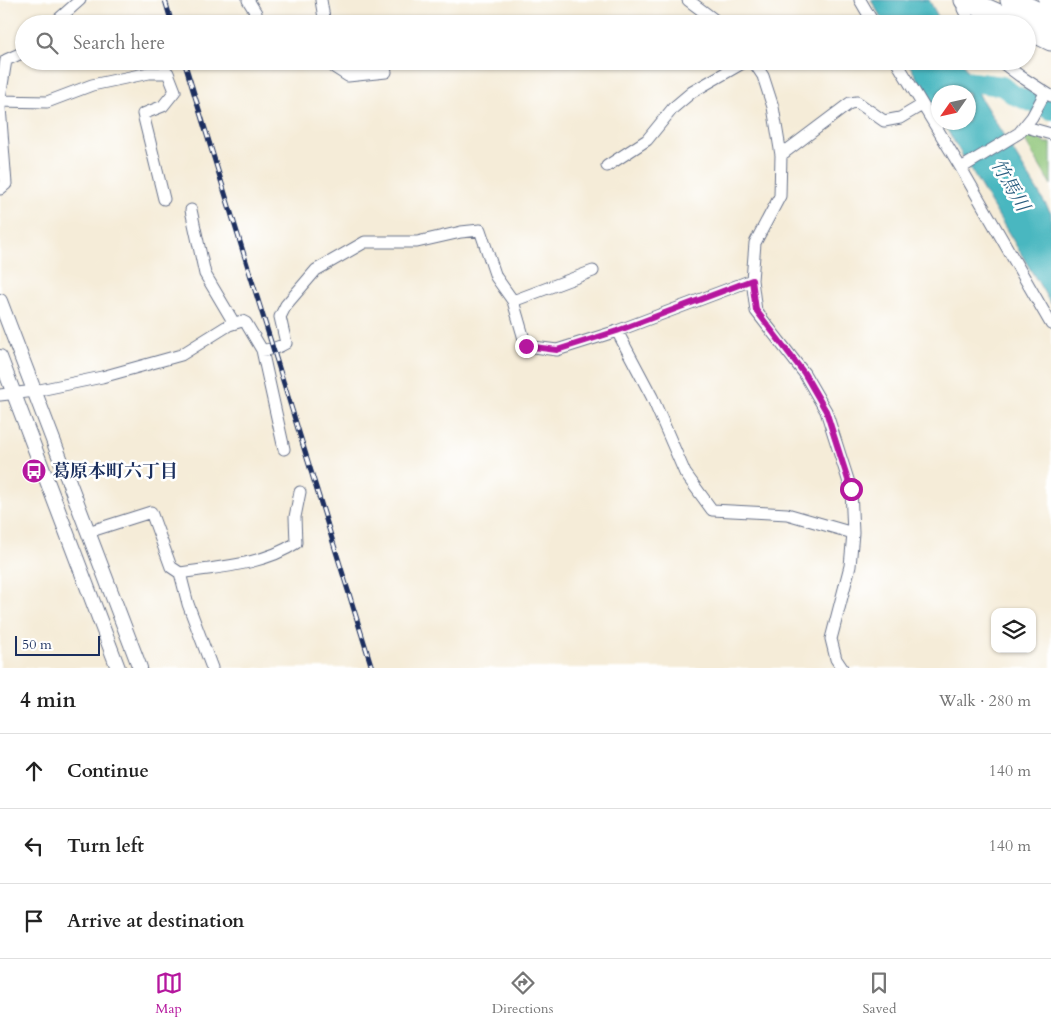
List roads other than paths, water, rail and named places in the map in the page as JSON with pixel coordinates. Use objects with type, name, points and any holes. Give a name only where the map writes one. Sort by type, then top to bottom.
[{"type":"highway","points":[[1011,0],[1051,19]]},
{"type":"highway","points":[[964,5],[993,15]]},
{"type":"highway","points":[[1036,32],[1051,40]]},
{"type":"street","points":[[63,15],[80,0]]},
{"type":"street","points":[[248,0],[256,13]]},
{"type":"street","points":[[321,0],[324,15]]},
{"type":"street","points":[[688,0],[708,15]]},
{"type":"street","points":[[860,0],[869,15]]},
{"type":"street","points":[[1044,0],[1051,4]]},
{"type":"street","points":[[3,57],[0,100],[46,102],[92,85],[150,73],[168,74],[176,91],[163,106],[143,114],[164,200]]},
{"type":"street","points":[[339,70],[348,76],[386,72]]},
{"type":"street","points":[[607,166],[647,140],[673,108],[692,92],[730,70]]},
{"type":"street","points":[[759,70],[763,76],[773,107],[781,155],[780,196],[755,243],[752,280],[756,310],[804,373],[826,411],[851,489],[853,533],[850,566],[831,639],[836,658],[842,668]]},
{"type":"street","points":[[901,70],[962,166],[1051,324]]},
{"type":"street","points":[[962,166],[1012,137],[1029,122],[1046,95],[1012,70]]},
{"type":"street","points":[[781,155],[850,103],[857,102],[884,122],[900,118],[922,105]]},
{"type":"street","points":[[0,107],[6,184],[0,189]]},
{"type":"street","points":[[1029,122],[1051,134]]},
{"type":"street","points":[[192,210],[205,274],[234,323]]},
{"type":"street","points":[[262,350],[273,350],[286,343],[280,317],[286,305],[316,270],[365,242],[417,242],[461,232],[480,230],[496,277],[513,301],[526,346],[557,350],[617,331],[752,280]]},
{"type":"street","points":[[513,301],[593,271]]},
{"type":"street","points":[[0,301],[140,668]]},
{"type":"street","points":[[7,394],[35,391],[102,377],[181,355],[234,323],[242,321],[246,323],[262,350],[284,449]]},
{"type":"street","points":[[617,331],[652,397],[686,473],[712,510],[787,514],[853,533]]},
{"type":"street","points":[[0,358],[7,394],[118,668]]},
{"type":"street","points":[[180,573],[246,563],[289,548],[296,543],[295,517],[300,492]]},
{"type":"street","points":[[88,532],[151,512],[171,567],[180,573],[188,604],[212,668]]},
{"type":"water","points":[[871,0],[929,0],[937,15],[880,15]]},
{"type":"water","points":[[912,70],[967,70],[974,85],[931,85],[931,102]]},
{"type":"water","name":"竹馬川","points":[[976,88],[1051,213],[1051,304],[947,130],[976,130]]},
{"type":"waterway","points":[[949,79],[1002,86],[1014,95],[1051,110]]},
{"type":"railway","points":[[165,0],[169,15]]},
{"type":"railway","points":[[187,70],[372,668]]},
{"type":"place","name":"葛原本町六丁目","points":[[34,471]]}]
